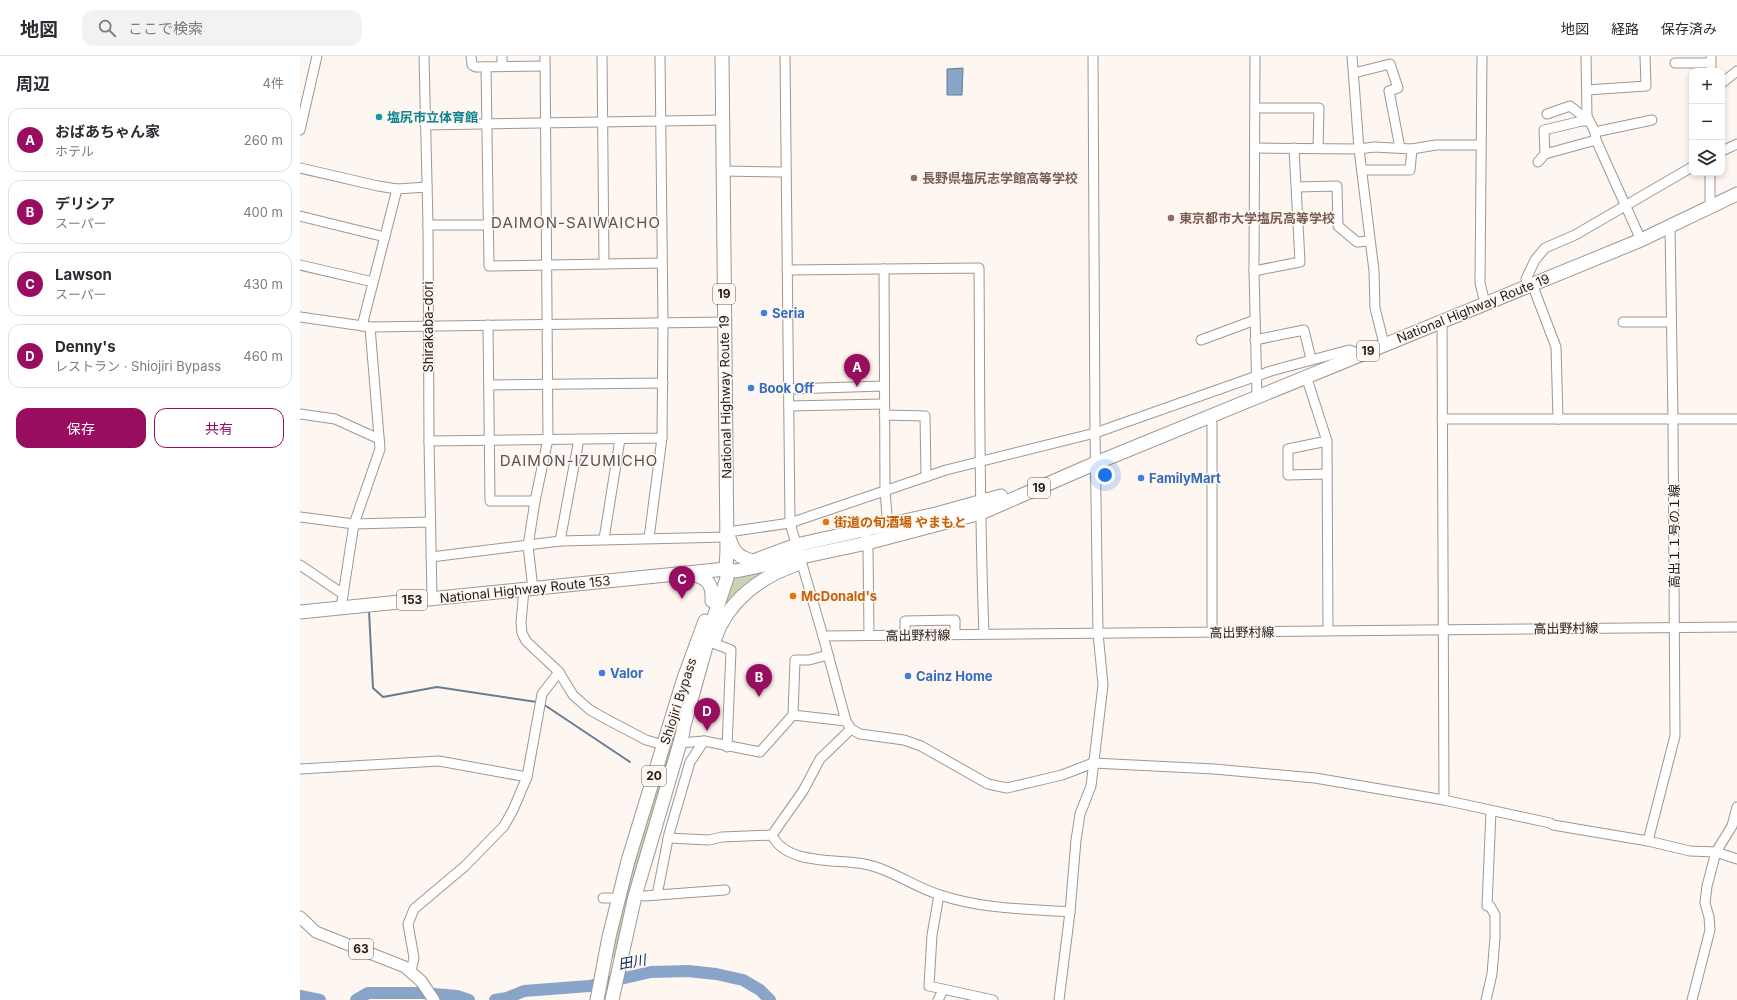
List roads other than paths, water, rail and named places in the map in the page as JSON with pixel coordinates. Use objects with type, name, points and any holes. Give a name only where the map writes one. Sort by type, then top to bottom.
[{"type":"highway","name":"National Highway Route 19","points":[[722,56],[724,120],[724,322],[729,533],[726,569]]},
{"type":"highway","name":"National Highway Route 19","points":[[726,569],[734,564],[799,555],[889,538],[981,508],[1016,492],[1096,463],[1442,320],[1641,240],[1737,194]]},
{"type":"highway","name":"National Highway Route 19","points":[[726,569],[736,571],[799,555],[865,529],[981,508]]},
{"type":"highway","points":[[729,533],[736,554],[754,561]]},
{"type":"highway","points":[[682,738],[686,730],[718,628],[726,615],[753,586],[799,555]]},
{"type":"highway","name":"National Highway Route 153","points":[[300,612],[726,569]]},
{"type":"highway","name":"Shiojiri Bypass","points":[[597,1000],[628,861],[684,678],[712,601],[726,569]]},
{"type":"highway","name":"Shiojiri Bypass","points":[[612,1000],[635,896],[682,738],[682,729],[704,651],[727,578],[726,569]]},
{"type":"highway","points":[[688,573],[698,575],[710,584],[713,590],[712,601]]},
{"type":"main road","name":"63","points":[[300,917],[316,932],[400,964],[422,981],[434,1000]]},
{"type":"street","points":[[300,130],[317,56]]},
{"type":"street","name":"Shirakaba-dori","points":[[424,56],[428,225],[428,442],[432,598]]},
{"type":"street","points":[[471,56],[472,65],[476,67],[545,66]]},
{"type":"street","points":[[502,56],[502,66]]},
{"type":"street","points":[[544,56],[548,440],[535,502],[528,546],[528,589],[521,623],[522,633],[526,641],[559,672],[573,695],[590,710],[646,740],[664,745]]},
{"type":"street","points":[[602,56],[604,264]]},
{"type":"street","points":[[650,538],[662,438],[663,323],[661,263],[660,56]]},
{"type":"street","points":[[785,56],[785,172],[790,523],[849,725]]},
{"type":"street","points":[[1059,1000],[1080,814],[1091,786],[1103,685],[1098,633],[1095,433],[1093,56]]},
{"type":"street","points":[[1255,56],[1254,271],[1257,397]]},
{"type":"street","points":[[1352,56],[1359,149],[1369,241],[1374,271],[1375,308],[1384,344]]},
{"type":"street","points":[[1482,56],[1480,283],[1485,303]]},
{"type":"street","points":[[1586,56],[1587,116],[1641,240]]},
{"type":"street","points":[[1587,90],[1646,86],[1645,56]]},
{"type":"street","points":[[1675,63],[1710,63]]},
{"type":"street","points":[[1354,73],[1390,64],[1398,88],[1389,91],[1400,148]]},
{"type":"street","points":[[486,67],[489,266],[661,263]]},
{"type":"street","points":[[1725,81],[1737,71]]},
{"type":"street","points":[[1547,114],[1570,106],[1589,121]]},
{"type":"street","points":[[1255,108],[1319,108],[1318,148]]},
{"type":"street","points":[[425,125],[724,120]]},
{"type":"street","points":[[1538,162],[1545,154],[1596,136],[1652,120]]},
{"type":"street","points":[[1545,154],[1544,130],[1582,121],[1589,121]]},
{"type":"street","points":[[1725,150],[1737,144]]},
{"type":"street","points":[[1255,148],[1359,149],[1374,147],[1412,148],[1436,145],[1481,145]]},
{"type":"street","points":[[1254,271],[1300,262],[1294,148]]},
{"type":"street","points":[[1362,170],[1410,170],[1412,148]]},
{"type":"street","points":[[300,168],[397,189],[427,188]]},
{"type":"street","points":[[1558,419],[1556,347],[1530,285],[1526,279],[1535,260],[1544,248],[1575,235],[1689,169]]},
{"type":"street","points":[[723,170],[785,172]]},
{"type":"street","points":[[1710,176],[1710,207]]},
{"type":"street","points":[[1297,187],[1337,186],[1338,226],[1356,242],[1369,241]]},
{"type":"street","points":[[341,608],[354,524],[380,450],[366,327],[373,282],[397,189]]},
{"type":"street","points":[[300,216],[385,237]]},
{"type":"street","points":[[428,225],[488,225]]},
{"type":"street","name":"高出１１号の１線","points":[[1648,842],[1675,736],[1670,226]]},
{"type":"street","points":[[300,265],[373,282]]},
{"type":"street","points":[[787,270],[979,268],[981,508],[984,633]]},
{"type":"street","points":[[884,269],[885,490],[889,538]]},
{"type":"street","points":[[300,317],[366,327],[724,322]]},
{"type":"street","points":[[1201,340],[1255,320]]},
{"type":"street","points":[[1442,320],[1444,800]]},
{"type":"street","points":[[1623,322],[1671,322]]},
{"type":"street","points":[[488,325],[490,501],[535,502]]},
{"type":"street","points":[[1255,340],[1304,330],[1311,359]]},
{"type":"street","points":[[431,557],[560,541],[650,538],[729,533],[790,523],[885,490],[968,464],[1095,433],[1311,359],[1349,350],[1355,352],[1357,356]]},
{"type":"street","points":[[1306,376],[1327,441],[1328,630]]},
{"type":"street","points":[[489,385],[663,384]]},
{"type":"street","points":[[789,389],[884,386]]},
{"type":"street","points":[[789,406],[884,404]]},
{"type":"street","points":[[300,414],[335,419],[379,439]]},
{"type":"street","points":[[884,415],[925,416],[926,477]]},
{"type":"street","points":[[1210,416],[1212,423],[1212,632]]},
{"type":"street","points":[[1442,419],[1737,419]]},
{"type":"street","points":[[428,442],[662,438]]},
{"type":"street","points":[[560,541],[579,439]]},
{"type":"street","points":[[604,539],[620,439]]},
{"type":"street","points":[[1327,441],[1288,449],[1288,475],[1327,474]]},
{"type":"street","points":[[300,517],[354,524],[430,522]]},
{"type":"street","points":[[865,529],[867,543],[869,636]]},
{"type":"street","points":[[300,565],[334,590],[343,594]]},
{"type":"street","points":[[905,635],[905,621],[955,620],[955,634]]},
{"type":"street","name":"高出野村線","points":[[823,636],[1674,626],[1737,627]]},
{"type":"street","points":[[713,643],[731,650],[727,747]]},
{"type":"street","points":[[682,738],[760,752],[793,715],[795,660],[809,660],[828,656]]},
{"type":"street","points":[[411,971],[414,958],[408,924],[414,909],[465,866],[497,835],[513,810],[527,777],[542,694],[559,672]]},
{"type":"street","points":[[793,715],[849,725],[860,734],[904,740],[921,746],[988,784],[1007,788],[1062,775],[1093,763],[1214,769],[1316,778],[1444,800],[1491,811],[1550,822],[1553,825],[1690,851],[1716,852],[1737,859]]},
{"type":"street","points":[[772,835],[803,791],[820,759],[849,725]]},
{"type":"street","points":[[657,895],[668,838],[690,762],[704,741]]},
{"type":"street","points":[[300,768],[439,761],[527,777]]},
{"type":"street","points":[[1692,1000],[1710,930],[1709,917],[1705,903],[1707,886],[1716,852],[1732,826],[1737,807]]},
{"type":"street","points":[[1486,1000],[1492,974],[1495,938],[1495,915],[1490,906],[1487,906],[1491,811]]},
{"type":"street","points":[[772,835],[775,842],[790,853],[816,860],[864,864],[886,871],[939,895],[981,906],[1070,912]]},
{"type":"street","points":[[668,838],[709,840],[772,835]]},
{"type":"street","points":[[644,896],[725,890]]},
{"type":"street","points":[[939,895],[932,935],[929,986],[993,1000]]},
{"type":"street","points":[[938,1000],[943,990]]},
{"type":"water","points":[[963,68],[962,95],[947,95],[947,69]]},
{"type":"waterway","points":[[369,611],[373,688],[383,697],[437,687],[537,702]]},
{"type":"waterway","points":[[543,704],[630,762]]},
{"type":"waterway","name":"田川","points":[[495,1000],[507,998],[524,991],[589,986],[651,972],[688,971],[716,974],[743,980],[760,990],[770,1000]]},
{"type":"waterway","name":"田川","points":[[356,1000],[368,993],[422,993],[457,996],[469,1000]]},
{"type":"waterway","name":"田川","points":[[300,996],[320,1000]]},
{"type":"place","name":"塩尻市立体育館","points":[[379,117]]},
{"type":"place","name":"長野県塩尻志学館高等学校","points":[[914,178]]},
{"type":"place","name":"東京都市大学塩尻高等学校","points":[[1171,218]]},
{"type":"place","name":"Seria","points":[[764,313]]},
{"type":"place","name":"おばあちゃん家","points":[[857,387]]},
{"type":"place","name":"Book Off","points":[[751,388]]},
{"type":"place","name":"FamilyMart","points":[[1141,478]]},
{"type":"place","name":"街道の旬酒場 やまもと","points":[[826,522]]},
{"type":"place","name":"McDonald's","points":[[793,596]]},
{"type":"place","name":"Lawson","points":[[682,599]]},
{"type":"place","name":"Valor","points":[[602,673]]},
{"type":"place","name":"Cainz Home","points":[[908,676]]},
{"type":"place","name":"デリシア","points":[[759,697]]},
{"type":"place","name":"Denny's","points":[[707,731]]},
{"type":"district","name":"DAIMON-SAIWAICHO","points":[[576,223]]},
{"type":"district","name":"DAIMON-IZUMICHO","points":[[579,461]]}]
